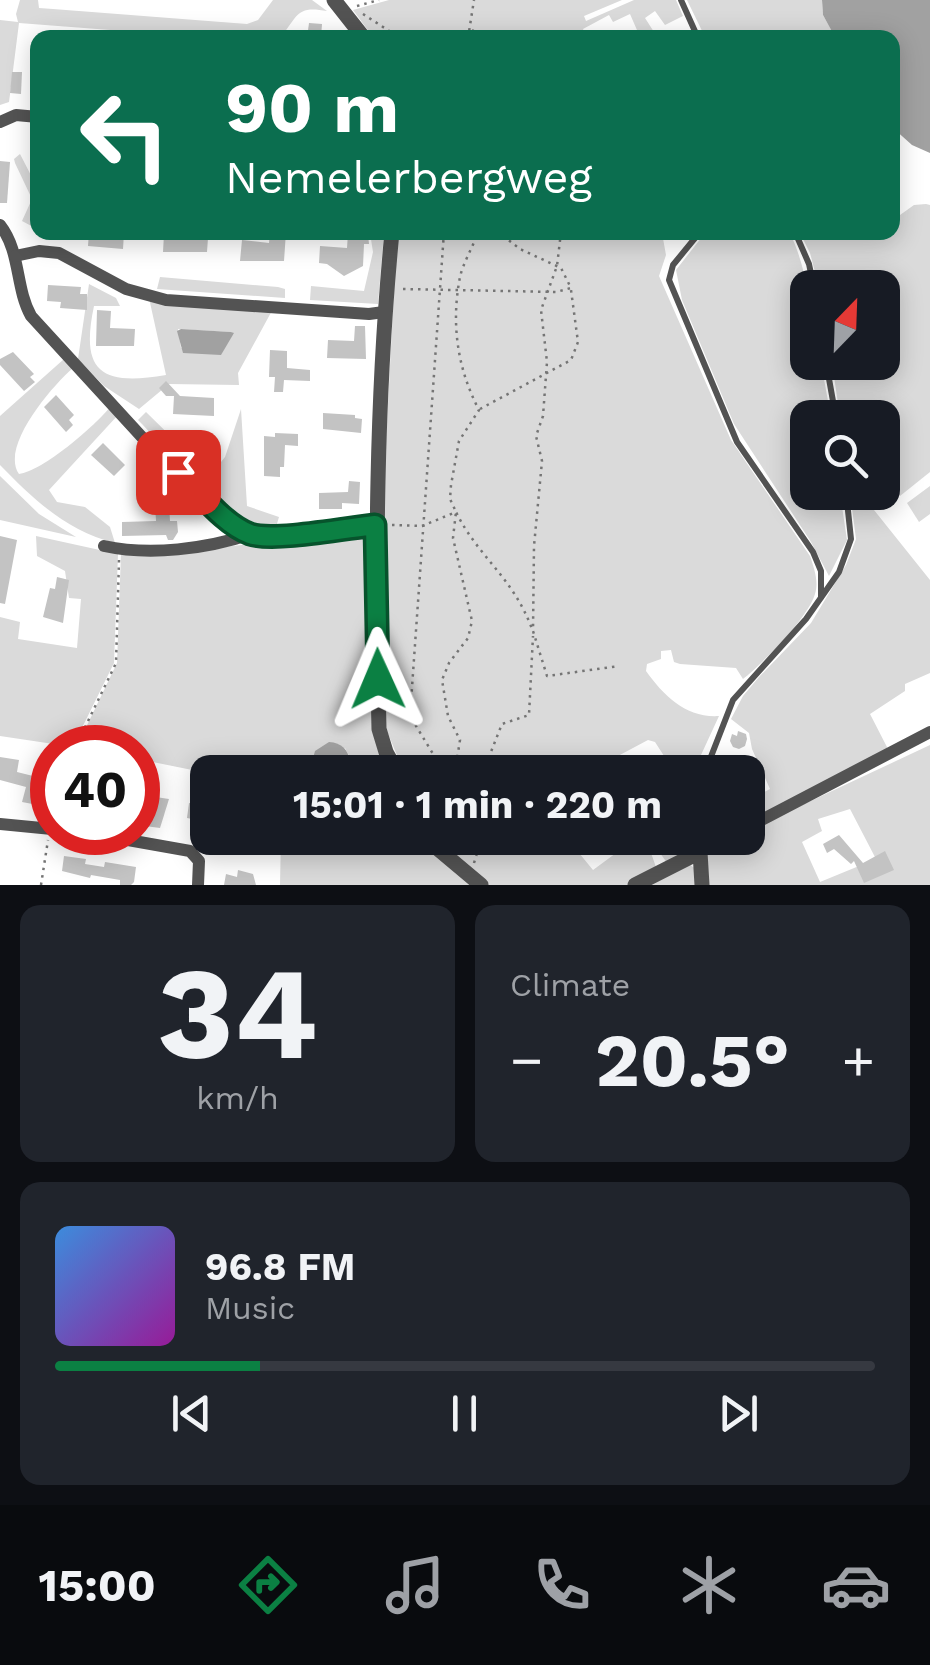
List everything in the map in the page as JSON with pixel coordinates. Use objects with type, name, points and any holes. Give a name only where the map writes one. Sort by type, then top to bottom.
[{"type":"street","points":[[345,6],[359,30]]},
{"type":"street","points":[[0,122],[16,116],[30,117]]},
{"type":"street","points":[[0,225],[15,256],[22,299],[31,316],[151,447],[234,524],[251,534]]},
{"type":"street","points":[[388,755],[378,729],[375,525],[384,312],[391,240]]},
{"type":"street","points":[[15,256],[39,251],[58,253],[126,289],[166,300],[384,312]]},
{"type":"street","points":[[104,546],[162,550],[251,534],[375,525]]},
{"type":"street","points":[[765,818],[930,732]]},
{"type":"street","points":[[0,824],[30,827]]},
{"type":"street","points":[[160,846],[190,851],[199,860],[198,885]]},
{"type":"street","points":[[445,855],[475,880]]},
{"type":"street","points":[[635,885],[684,855]]},
{"type":"street","points":[[700,855],[702,885]]},
{"type":"lane","points":[[682,0],[695,30]]},
{"type":"lane","points":[[693,240],[673,264],[669,280],[737,442],[812,552],[821,571],[821,597]]},
{"type":"lane","points":[[798,240],[810,270]]},
{"type":"lane","points":[[711,755],[733,700],[790,640],[830,586],[851,540],[848,510]]},
{"type":"path","points":[[345,6],[379,0]]},
{"type":"path","points":[[473,30],[474,0]]},
{"type":"path","points":[[345,6],[386,30]]},
{"type":"path","points":[[434,755],[410,716],[443,240]]},
{"type":"path","points":[[475,240],[460,277],[457,350],[467,388],[479,410]]},
{"type":"path","points":[[508,240],[565,272],[578,332],[576,353],[567,365],[479,410],[465,428],[455,454],[450,498],[466,532],[516,594],[547,676],[619,666]]},
{"type":"path","points":[[490,755],[502,724],[529,715],[534,546],[542,461],[536,436],[543,416],[546,374],[541,310],[557,266],[560,240]]},
{"type":"path","points":[[386,290],[570,288]]},
{"type":"path","points":[[375,525],[422,526],[456,512]]},
{"type":"path","points":[[456,512],[453,538],[472,621],[468,638],[442,680],[448,716],[460,740],[458,755]]},
{"type":"path","points":[[86,725],[116,663],[120,549]]},
{"type":"path","points":[[42,885],[47,855]]},
{"type":"path","points":[[475,880],[479,855]]},
{"type":"shaded area","points":[[20,0],[38,0],[39,8],[247,24],[258,20],[273,0],[312,0],[327,11],[303,11],[286,30],[110,30],[19,23],[9,102],[0,105],[0,20],[18,22]]},
{"type":"shaded area","points":[[389,0],[622,0],[584,16],[586,21],[634,0],[676,0],[683,16],[665,25],[655,11],[645,18],[653,30],[637,30],[630,14],[613,22],[609,15],[583,30],[368,30],[353,10]]},
{"type":"shaded area","points":[[687,0],[822,0],[823,15],[831,30],[702,30]]},
{"type":"shaded area","points":[[822,0],[930,0],[930,153],[900,134],[900,30],[831,30],[823,15]]},
{"type":"shaded area","points":[[20,154],[30,173],[30,195],[15,163]]},
{"type":"shaded area","points":[[30,203],[30,225],[22,221]]},
{"type":"shaded area","points":[[914,205],[930,205],[930,472],[900,496],[900,400],[837,400],[835,380],[900,380],[900,270],[814,270],[804,240],[900,240],[900,215]]},
{"type":"shaded area","points":[[371,240],[383,240],[378,304],[310,300],[311,286],[364,291],[373,252]]},
{"type":"shaded area","points":[[397,240],[663,240],[666,255],[659,276],[731,440],[810,556],[816,579],[811,604],[773,651],[743,679],[736,668],[674,662],[671,650],[661,651],[661,659],[647,664],[646,671],[677,704],[696,713],[719,716],[701,755],[663,755],[655,742],[648,740],[620,755],[397,755],[384,724],[380,556]]},
{"type":"shaded area","points":[[700,240],[793,240],[803,270],[790,270],[790,380],[824,380],[828,400],[790,400],[790,510],[734,424],[682,300],[676,270]]},
{"type":"shaded area","points":[[160,277],[278,287],[285,289],[285,298],[157,289]]},
{"type":"shaded area","points":[[89,284],[116,298],[120,306],[94,306],[90,328],[93,360],[100,369],[125,378],[166,375],[149,298],[274,307],[238,373],[239,385],[169,384],[139,409],[104,386],[78,359]],"holes":[[[178,329],[234,334],[181,348]]]},
{"type":"shaded area","points":[[177,331],[234,333],[221,355],[183,353]]},
{"type":"shaded area","points":[[64,359],[73,368],[31,418],[16,449],[15,462],[19,474],[41,465],[81,436],[111,406],[118,415],[49,490],[57,502],[85,507],[110,527],[115,543],[82,531],[52,513],[0,465],[0,416]]},
{"type":"shaded area","points":[[241,409],[247,506],[279,517],[276,527],[257,523],[219,501],[138,420],[146,412],[202,467],[213,472],[225,457]]},
{"type":"shaded area","points":[[0,476],[39,514],[76,537],[0,520]]},
{"type":"shaded area","points":[[930,486],[930,514],[919,522],[907,503]]},
{"type":"shaded area","points":[[790,510],[843,510],[847,540],[829,576]]},
{"type":"shaded area","points":[[852,510],[874,510],[930,580],[930,673],[905,684],[905,691],[870,714],[888,749],[765,813],[765,792],[770,789],[765,778],[765,755],[755,755],[749,733],[731,719],[743,696],[811,623],[846,565],[856,539]]},
{"type":"shaded area","points":[[348,534],[365,537],[370,548],[372,674],[389,755],[348,755],[345,748],[334,755],[190,755],[190,770],[160,763],[160,725],[87,725],[117,663],[121,553],[156,554]]},
{"type":"shaded area","points":[[36,536],[118,554],[114,663],[83,725],[30,725],[30,740],[0,736],[0,617],[20,622],[18,639],[77,648],[81,599],[69,598],[65,571],[37,556]]},
{"type":"shaded area","points":[[329,742],[340,745],[348,755],[314,755]]},
{"type":"shaded area","points":[[930,745],[930,885],[709,885],[707,855],[765,855],[765,824]],"holes":[[[850,809],[876,859],[820,882],[802,842],[822,831],[818,819]]]},
{"type":"shaded area","points":[[281,855],[437,855],[473,885],[280,885]]},
{"type":"shaded area","points":[[451,855],[581,855],[593,870],[613,855],[652,855],[656,867],[627,885],[487,885]]},
{"type":"shaded area","points":[[661,855],[682,855],[667,863]]},
{"type":"shaded area","points":[[689,864],[697,870],[697,885],[644,885]]},
{"type":"building","points":[[309,23],[322,24],[322,30],[308,30]]},
{"type":"building","points":[[12,72],[22,72],[21,94],[10,93]]},
{"type":"building","points":[[0,161],[10,162],[7,203],[0,203]]},
{"type":"building","points":[[88,240],[124,240],[123,249],[88,246]]},
{"type":"building","points":[[164,240],[208,240],[207,252],[163,252]]},
{"type":"building","points":[[242,240],[285,240],[284,261],[240,261]]},
{"type":"building","points":[[348,240],[369,240],[369,244],[364,244],[363,266],[344,276],[319,263],[320,246],[347,248]]},
{"type":"building","points":[[48,285],[81,287],[80,294],[87,294],[87,310],[60,308],[61,302],[47,301]]},
{"type":"building","points":[[97,310],[111,311],[110,328],[135,329],[134,346],[96,346]]},
{"type":"building","points":[[355,326],[365,326],[366,359],[327,358],[328,340],[354,341]]},
{"type":"building","points":[[270,350],[287,351],[287,368],[310,370],[310,381],[284,380],[283,392],[274,392],[275,377],[269,377]]},
{"type":"building","points":[[13,352],[34,374],[30,377],[35,382],[24,391],[0,365],[0,359]]},
{"type":"building","points":[[166,381],[180,396],[214,398],[214,416],[173,414],[174,396],[166,396],[159,388]]},
{"type":"building","points":[[56,395],[74,415],[69,420],[73,425],[66,432],[44,407]]},
{"type":"building","points":[[323,413],[355,415],[362,419],[361,433],[323,429]]},
{"type":"building","points":[[275,433],[298,434],[298,446],[285,445],[280,477],[264,476],[264,436],[275,437]]},
{"type":"building","points":[[103,443],[125,465],[114,476],[91,455]]},
{"type":"building","points":[[349,481],[360,482],[359,504],[342,503],[342,509],[319,509],[319,493],[348,492]]},
{"type":"building","points":[[155,504],[169,504],[170,521],[177,521],[178,532],[173,540],[166,535],[122,536],[122,522],[156,521]]},
{"type":"building","points":[[0,536],[17,540],[5,604],[0,603]]},
{"type":"building","points":[[57,577],[69,580],[63,623],[43,617]]},
{"type":"building","points":[[738,731],[746,734],[747,739],[739,749],[730,741]]},
{"type":"building","points":[[0,757],[19,760],[17,772],[30,775],[30,804],[22,802],[26,787],[0,780]]},
{"type":"building","points":[[160,798],[169,799],[160,828]]},
{"type":"building","points":[[839,835],[863,863],[885,851],[894,870],[864,883],[854,861],[851,864],[834,849],[827,853],[823,844]]},
{"type":"building","points":[[64,856],[104,867],[105,862],[136,867],[134,882],[120,885],[120,880],[62,871]]},
{"type":"building","points":[[238,870],[253,874],[256,885],[224,885],[226,874],[237,877]]},
{"type":"route","points":[[178,472],[234,524],[251,534],[375,525],[378,679]]}]
